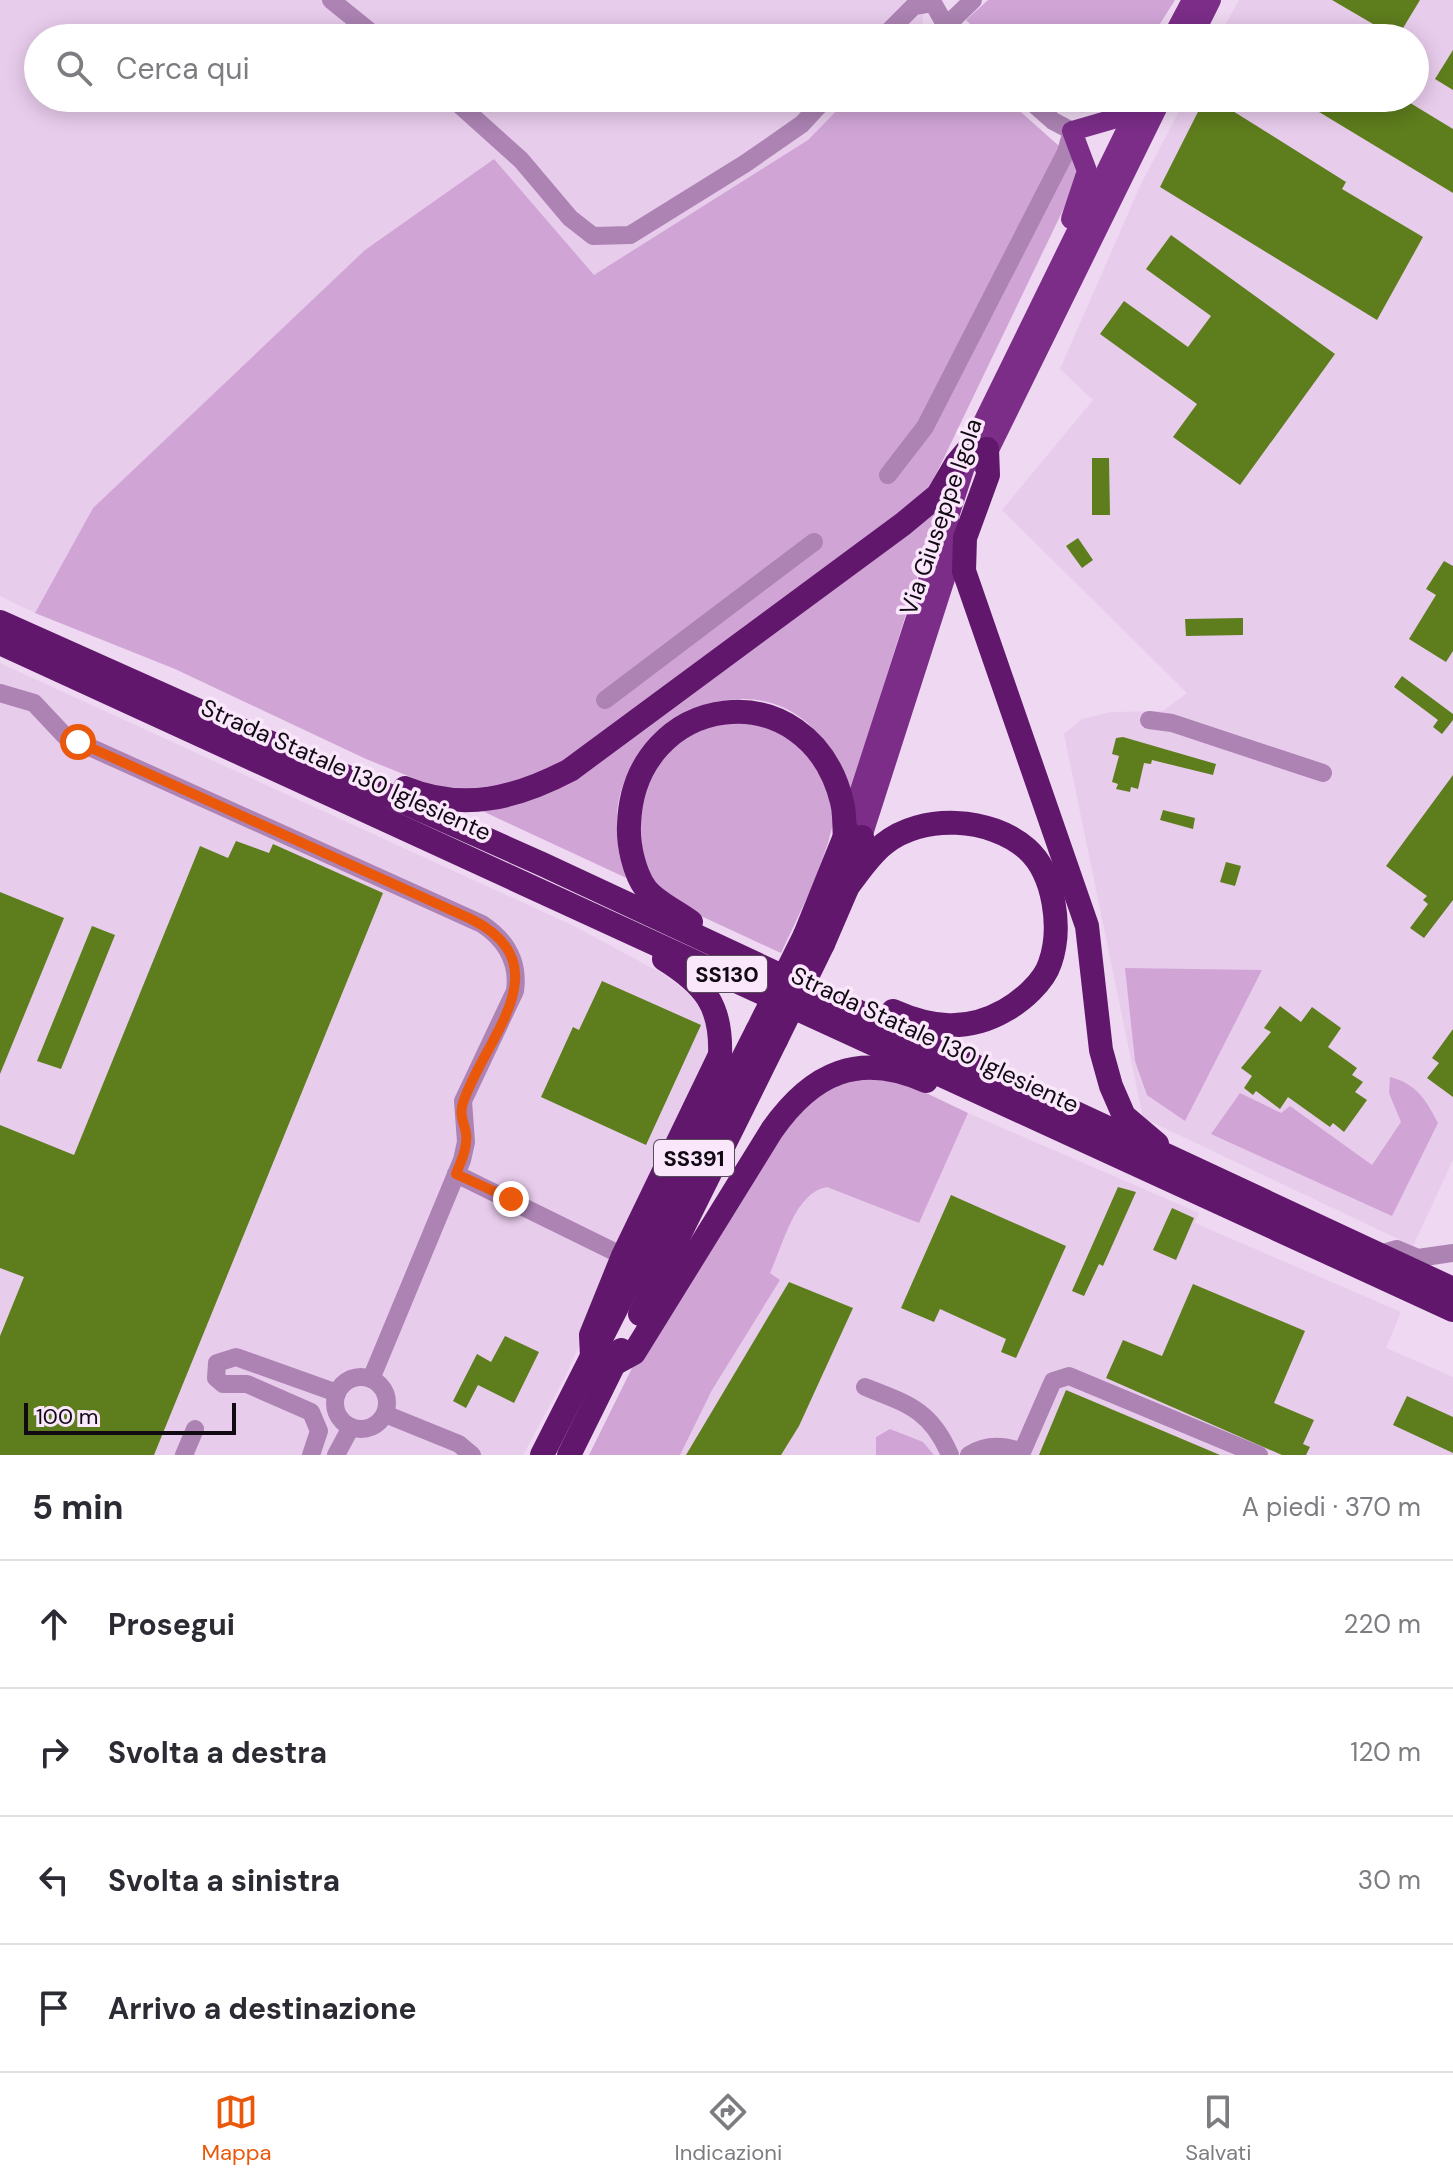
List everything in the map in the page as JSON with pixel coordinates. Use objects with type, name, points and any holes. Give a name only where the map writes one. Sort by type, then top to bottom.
[{"type":"highway","points":[[298,755],[325,755],[444,801],[476,802],[536,788],[570,770],[903,524],[938,495],[956,464],[980,447],[988,475],[965,538],[964,571],[1087,926],[1101,1050],[1111,1086],[1124,1116],[1183,1166]]},
{"type":"highway","name":"Strada Statale 130 Iglesiente","points":[[0,622],[835,999],[1183,1166],[1453,1289]]},
{"type":"highway","name":"Strada Statale 130 Iglesiente","points":[[0,643],[1453,1310]]},
{"type":"highway","points":[[731,952],[646,889],[628,843],[629,807],[640,772],[668,738],[700,716],[748,711],[794,728],[822,756],[842,802],[851,836]]},
{"type":"highway","points":[[835,999],[857,994],[937,1027],[965,1025],[995,1016],[1027,994],[1050,965],[1056,921],[1049,884],[1028,850],[986,827],[963,823],[928,824],[893,839],[884,844],[848,886]]},
{"type":"highway","name":"SS391","points":[[548,1444],[603,1361],[814,940],[848,886],[851,836]]},
{"type":"highway","name":"SS391","points":[[814,940],[851,836]]},
{"type":"highway","points":[[617,924],[701,985],[710,1000],[721,1037],[720,1055],[698,1108],[623,1256],[591,1335],[603,1361],[634,1353],[772,1130],[790,1104],[810,1085],[838,1072],[870,1067],[905,1072],[992,1111],[1029,1115]]},
{"type":"highway","name":"SS391","points":[[572,1453],[603,1361]]},
{"type":"highway","points":[[531,1455],[540,1441],[548,1444]]},
{"type":"main road","points":[[1179,24],[1192,0]]},
{"type":"main road","points":[[1199,24],[1211,0]]},
{"type":"main road","points":[[1075,233],[1070,217],[1087,171],[1072,131],[1117,118],[1120,112]]},
{"type":"main road","name":"Via Giuseppe Igola","points":[[851,836],[980,447],[1075,233],[1135,112]]},
{"type":"main road","name":"Via Giuseppe Igola","points":[[980,447],[1155,112]]},
{"type":"street","points":[[331,0],[361,24]]},
{"type":"street","points":[[958,24],[973,0]]},
{"type":"street","points":[[896,24],[914,6],[933,3],[947,24]]},
{"type":"street","points":[[468,112],[521,160],[570,218],[593,236],[630,235],[746,163],[802,124],[813,112]]},
{"type":"street","points":[[888,475],[925,427],[1066,152],[1072,131],[1043,112]]},
{"type":"street","points":[[605,700],[814,542]]},
{"type":"street","points":[[0,693],[34,703],[65,736],[471,919],[498,936],[514,963],[515,991],[463,1101],[466,1142],[456,1174],[371,1379]]},
{"type":"street","points":[[1149,720],[1172,723],[1323,773]]},
{"type":"street","points":[[456,1174],[623,1256]]},
{"type":"street","points":[[1380,1254],[1397,1249],[1418,1258],[1453,1253]]},
{"type":"street","points":[[311,1455],[319,1431],[311,1412],[247,1384],[223,1384],[216,1378],[217,1363],[236,1357],[337,1393]]},
{"type":"street","points":[[969,1455],[978,1449],[1004,1446],[1022,1452],[1053,1381],[1069,1376],[1259,1455]]},
{"type":"street","points":[[350,1379],[371,1379],[386,1394],[385,1414],[368,1428],[351,1427],[338,1416],[337,1393],[350,1379]]},
{"type":"street","points":[[865,1387],[915,1407],[932,1421],[950,1455]]},
{"type":"street","points":[[385,1414],[459,1444],[472,1455]]},
{"type":"street","points":[[336,1455],[351,1427]]},
{"type":"street","points":[[184,1455],[195,1429]]},
{"type":"shaded area","points":[[0,0],[937,0],[924,12],[922,24],[24,24],[24,112],[835,112],[808,140],[594,276],[494,159],[365,250],[93,508],[35,613],[0,596]]},
{"type":"shaded area","points":[[988,0],[1175,0],[1160,24],[970,24],[966,20]]},
{"type":"shaded area","points":[[1239,0],[1453,0],[1453,1160],[1413,1246],[1143,1118],[1064,734],[1082,719],[1111,712],[1163,711],[1187,693],[1002,510],[1093,400],[1060,369],[1141,184],[1179,112],[1429,112],[1429,24],[1226,24]]},
{"type":"shaded area","points":[[835,112],[1021,112],[1076,161],[1076,183],[927,493],[596,742],[534,780],[471,792],[428,784],[366,759],[175,669],[35,613],[93,508],[365,250],[494,159],[594,275],[808,140]]},
{"type":"shaded area","points":[[935,508],[937,514],[850,794],[832,752],[801,718],[772,703],[741,699],[709,704],[680,717],[654,737],[634,762],[621,791],[617,823],[635,882],[478,809],[494,809]]},
{"type":"shaded area","points":[[0,663],[574,926],[665,975],[697,1000],[714,1042],[565,1377],[523,1455],[0,1455]]},
{"type":"shaded area","points":[[747,717],[797,739],[829,784],[833,824],[828,843],[814,883],[781,953],[686,909],[661,890],[648,873],[634,830],[655,761],[695,727]]},
{"type":"shaded area","points":[[1125,968],[1262,970],[1185,1121],[1147,1095],[1135,1061]]},
{"type":"shaded area","points":[[863,1076],[901,1081],[968,1113],[919,1223],[827,1187],[816,1191],[798,1209],[785,1235],[770,1273],[780,1280],[712,1390],[680,1455],[589,1455],[634,1364],[794,1114],[820,1090]]},
{"type":"shaded area","points":[[1390,1077],[1420,1094],[1438,1123],[1392,1216],[1211,1134],[1240,1093],[1281,1113],[1290,1106],[1372,1165],[1401,1122],[1389,1093]]},
{"type":"shaded area","points":[[968,1113],[1199,1213],[1195,1223],[1401,1312],[1386,1348],[1453,1377],[1453,1455],[618,1455],[815,1124]]},
{"type":"shaded area","points":[[890,1429],[923,1442],[934,1455],[876,1455],[876,1437]]},
{"type":"building","points":[[1332,0],[1420,0],[1405,24],[1373,24]]},
{"type":"building","points":[[1453,50],[1453,90],[1435,79]]},
{"type":"building","points":[[1198,112],[1234,112],[1346,182],[1342,189],[1423,237],[1377,320],[1160,187]]},
{"type":"building","points":[[1319,112],[1425,112],[1453,129],[1453,193]]},
{"type":"building","points":[[1171,235],[1335,354],[1240,485],[1173,437],[1197,404],[1100,334],[1124,301],[1188,347],[1211,316],[1146,269]]},
{"type":"building","points":[[1092,458],[1109,458],[1110,515],[1092,515]]},
{"type":"building","points":[[1078,538],[1093,560],[1082,568],[1066,546]]},
{"type":"building","points":[[1444,561],[1453,566],[1453,651],[1446,662],[1409,639],[1436,595],[1426,589]]},
{"type":"building","points":[[1243,618],[1243,635],[1186,636],[1185,619]]},
{"type":"building","points":[[1402,676],[1453,714],[1453,720],[1442,734],[1433,727],[1438,720],[1394,687]]},
{"type":"building","points":[[1123,737],[1216,764],[1213,775],[1152,760],[1151,764],[1144,763],[1138,789],[1131,787],[1130,792],[1116,789],[1118,784],[1112,782],[1119,756],[1112,754],[1116,738]]},
{"type":"building","points":[[1453,775],[1453,900],[1424,938],[1410,928],[1428,904],[1423,900],[1427,896],[1386,866]]},
{"type":"building","points":[[1163,810],[1195,818],[1193,829],[1160,820]]},
{"type":"building","points":[[236,841],[269,853],[273,844],[383,893],[154,1455],[0,1455],[0,1336],[24,1277],[0,1268],[0,1125],[74,1155],[200,846],[228,858]]},
{"type":"building","points":[[1226,862],[1241,866],[1235,886],[1220,882]]},
{"type":"building","points":[[0,892],[64,918],[0,1074]]},
{"type":"building","points":[[92,926],[115,935],[61,1069],[37,1061]]},
{"type":"building","points":[[602,981],[701,1025],[646,1145],[541,1097],[573,1027],[579,1030]]},
{"type":"building","points":[[1280,1006],[1301,1022],[1312,1007],[1341,1028],[1328,1047],[1357,1068],[1352,1075],[1363,1082],[1355,1092],[1367,1100],[1344,1132],[1333,1123],[1330,1127],[1288,1097],[1280,1109],[1256,1091],[1253,1095],[1244,1088],[1252,1076],[1241,1068],[1271,1032],[1264,1028]]},
{"type":"building","points":[[1453,1029],[1453,1097],[1427,1078],[1439,1063],[1432,1058]]},
{"type":"building","points":[[1118,1187],[1136,1192],[1103,1266],[1099,1264],[1084,1296],[1072,1291]]},
{"type":"building","points":[[951,1195],[1066,1246],[1016,1358],[1001,1352],[1006,1339],[940,1309],[934,1322],[901,1308]]},
{"type":"building","points":[[1172,1208],[1194,1218],[1176,1260],[1153,1250]]},
{"type":"building","points":[[789,1282],[853,1308],[799,1426],[781,1455],[686,1455]]},
{"type":"building","points":[[1193,1284],[1305,1331],[1274,1403],[1314,1420],[1303,1444],[1310,1447],[1306,1455],[1282,1455],[1106,1378],[1123,1340],[1162,1356]]},
{"type":"building","points":[[505,1336],[539,1352],[514,1403],[478,1385],[466,1408],[453,1401],[477,1354],[491,1362]]},
{"type":"building","points":[[1066,1390],[1220,1455],[1039,1455]]},
{"type":"building","points":[[1407,1396],[1453,1417],[1453,1453],[1393,1425]]},
{"type":"route","points":[[78,742],[482,924],[498,936],[514,963],[515,991],[463,1101],[461,1108],[466,1142],[456,1174],[511,1199]]}]
